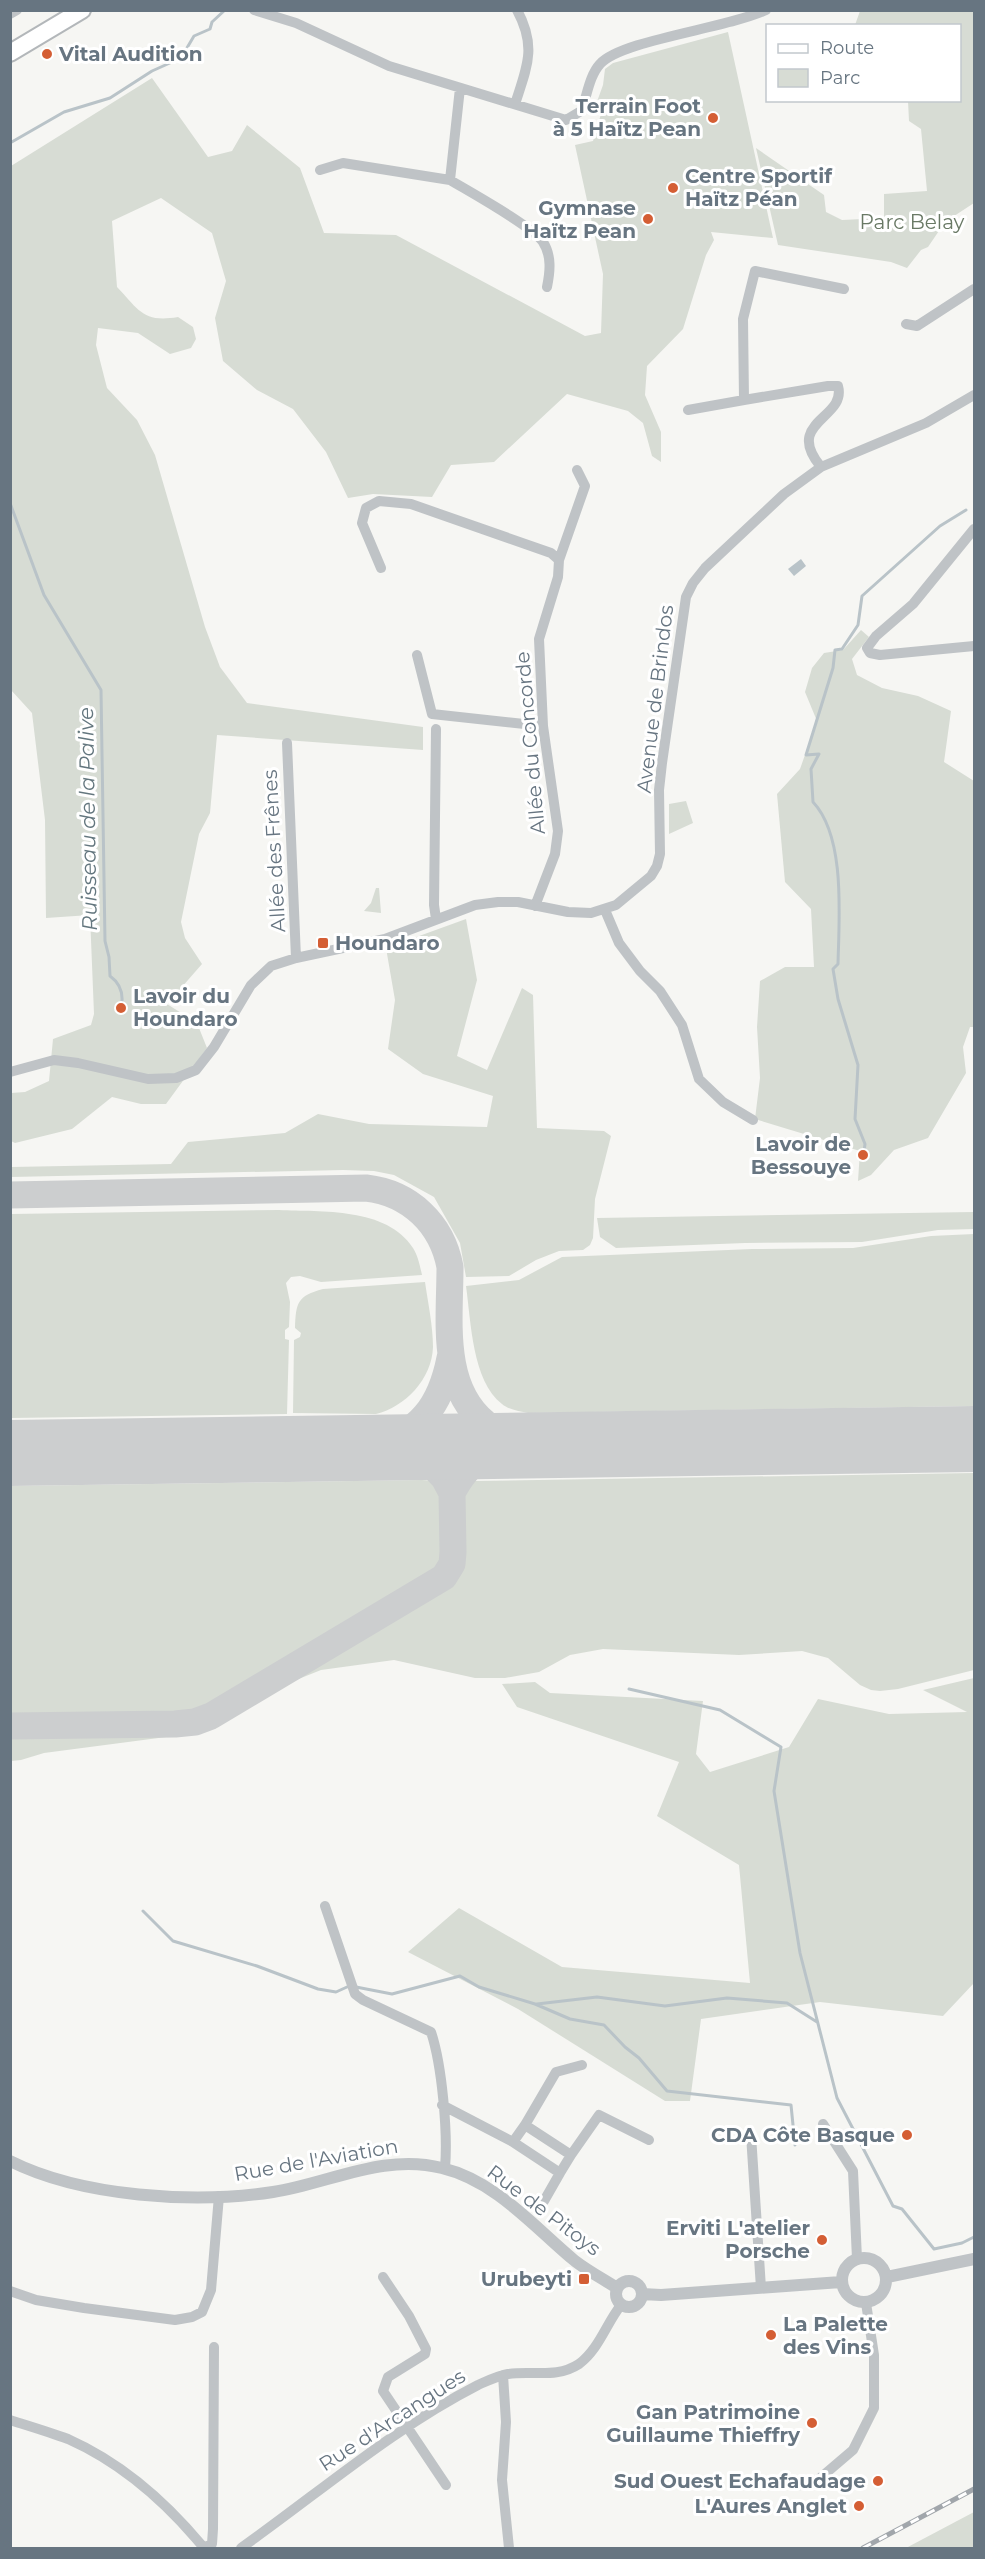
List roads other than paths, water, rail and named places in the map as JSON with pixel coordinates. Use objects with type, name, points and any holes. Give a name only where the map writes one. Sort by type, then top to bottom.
[{"type":"main road","points":[[10,53],[82,10]]},
{"type":"street","points":[[10,14],[17,10]]},
{"type":"street","points":[[254,10],[296,23],[389,66],[566,120],[581,111],[594,72],[607,57],[635,46],[733,23],[766,10]]},
{"type":"street","points":[[515,104],[529,62],[530,43],[518,10]]},
{"type":"street","points":[[450,180],[460,88]]},
{"type":"street","points":[[320,170],[343,164],[450,180],[527,227],[543,241],[548,253],[550,268],[547,287]]},
{"type":"street","points":[[744,400],[743,319],[755,271],[844,289]]},
{"type":"street","points":[[906,324],[917,326],[975,289]]},
{"type":"street","points":[[688,410],[838,386],[837,400],[810,431],[808,442],[811,454],[821,467]]},
{"type":"street","name":"Avenue de Brindos","points":[[605,910],[622,901],[651,876],[657,866],[660,854],[659,790],[662,764],[687,597],[693,583],[705,568],[784,494],[821,467],[926,423],[975,395]]},
{"type":"street","name":"Allée du Concorde","points":[[535,906],[555,854],[558,831],[543,726],[539,639],[558,577],[560,560],[585,486],[577,470]]},
{"type":"street","points":[[381,568],[362,523],[366,508],[379,501],[411,504],[551,553],[560,560]]},
{"type":"street","points":[[975,529],[913,604],[876,636],[867,648],[870,653],[880,655],[975,646]]},
{"type":"street","points":[[417,655],[432,714],[543,726]]},
{"type":"street","points":[[436,729],[434,904],[436,919]]},
{"type":"street","name":"Allée des Frênes","points":[[287,743],[296,958]]},
{"type":"street","points":[[10,1072],[54,1060],[78,1063],[148,1079],[176,1078],[196,1070],[214,1047],[251,985],[271,966],[296,958],[385,939],[475,905],[498,902],[568,912],[591,913],[605,910],[619,943],[640,971],[660,991],[682,1026],[699,1079],[723,1102],[753,1120]]},
{"type":"street","points":[[325,1906],[355,1994],[431,2032],[436,2046],[446,2147],[445,2168]]},
{"type":"street","points":[[513,2142],[555,2072],[582,2066]]},
{"type":"street","points":[[442,2105],[513,2142],[560,2172]]},
{"type":"street","points":[[544,2201],[560,2172],[599,2115],[649,2140]]},
{"type":"street","points":[[823,2124],[853,2170],[857,2259]]},
{"type":"street","points":[[525,2125],[571,2156]]},
{"type":"street","points":[[751,2135],[760,2288]]},
{"type":"street","points":[[10,2161],[64,2182],[89,2187],[135,2194],[219,2196]]},
{"type":"street","name":"Rue de l'Aviation","points":[[10,2291],[36,2300],[84,2308],[175,2320],[192,2317],[202,2312],[211,2290],[219,2196],[273,2192],[376,2166],[401,2163],[445,2168]]},
{"type":"street","name":"Rue de Pitoys","points":[[445,2168],[485,2186],[578,2263],[617,2288]]},
{"type":"street","points":[[870,2258],[876,2261],[885,2271],[886,2277],[884,2292],[866,2303],[852,2300],[843,2289],[841,2282],[845,2268],[857,2259],[870,2258]]},
{"type":"street","points":[[886,2277],[975,2259]]},
{"type":"street","points":[[383,2277],[426,2344],[425,2354],[388,2377],[383,2385],[384,2394],[446,2486]]},
{"type":"street","points":[[631,2281],[639,2286],[642,2294],[637,2304],[629,2307],[621,2305],[615,2296],[617,2288],[623,2282],[631,2281]]},
{"type":"street","points":[[642,2294],[841,2282]]},
{"type":"street","points":[[797,2486],[819,2479],[853,2450],[874,2408],[874,2355],[866,2303]]},
{"type":"street","name":"Rue d'Arcangues","points":[[241,2548],[348,2467],[407,2427],[473,2388],[503,2375],[549,2374],[561,2372],[579,2364],[592,2352],[621,2305]]},
{"type":"street","points":[[10,2420],[68,2439],[101,2456],[134,2478],[174,2513],[203,2548],[212,2544],[213,2529],[214,2347]]},
{"type":"street","points":[[503,2375],[506,2422],[502,2480],[508,2548]]},
{"type":"waterway","name":"Ruisseau de la Palive","points":[[10,143],[64,112],[110,98],[152,71],[181,58],[194,36],[210,29],[212,22],[225,10]]},
{"type":"waterway","name":"Ruisseau de la Palive","points":[[10,503],[44,595],[101,690],[105,941],[110,976],[121,990],[121,1008]]},
{"type":"waterway","points":[[864,1152],[865,1144],[855,1119],[858,1065],[838,999],[833,969],[838,964],[839,902],[836,857],[824,817],[813,802],[811,769],[819,754],[806,755],[833,668],[835,650],[842,649],[858,625],[862,596],[940,526],[966,510]]},
{"type":"waterway","points":[[629,1689],[720,1710],[781,1747],[774,1791],[800,1953],[837,2098],[893,2206],[902,2209],[934,2249],[962,2243],[974,2237]]},
{"type":"waterway","points":[[143,1911],[173,1941],[257,1966],[318,1989],[336,1992],[347,1987]]},
{"type":"waterway","points":[[356,1987],[392,1994],[460,1976],[479,1987],[535,2004],[570,2019],[604,2025],[639,2058],[667,2091],[791,2105],[795,2145]]},
{"type":"waterway","points":[[537,2004],[597,1997],[665,2006],[727,1998],[787,2003],[817,2022]]},
{"type":"railway","points":[[863,2548],[974,2489]]},
{"type":"place","name":"Vital Audition","points":[[47,54]]},
{"type":"place","name":"Terrain Foot à 5 Haïtz Pean","points":[[713,118]]},
{"type":"place","name":"Centre Sportif Haïtz Péan","points":[[673,188]]},
{"type":"place","name":"Gymnase Haïtz Pean","points":[[648,219]]},
{"type":"place","name":"Houndaro","points":[[323,943]]},
{"type":"place","name":"Lavoir du Houndaro","points":[[121,1008]]},
{"type":"place","name":"Lavoir de Bessouye","points":[[863,1155]]},
{"type":"place","name":"CDA Côte Basque","points":[[907,2135]]},
{"type":"place","name":"Erviti L'atelier Porsche","points":[[822,2240]]},
{"type":"place","name":"Urubeyti","points":[[584,2279]]},
{"type":"place","name":"La Palette des Vins","points":[[771,2335]]},
{"type":"place","name":"Gan Patrimoine Guillaume Thieffry","points":[[812,2423]]},
{"type":"place","name":"Sud Ouest Echafaudage","points":[[878,2481]]},
{"type":"place","name":"L'Aures Anglet","points":[[859,2506]]},
{"type":"park label","name":"Parc Belay","points":[[912,222]]}]
